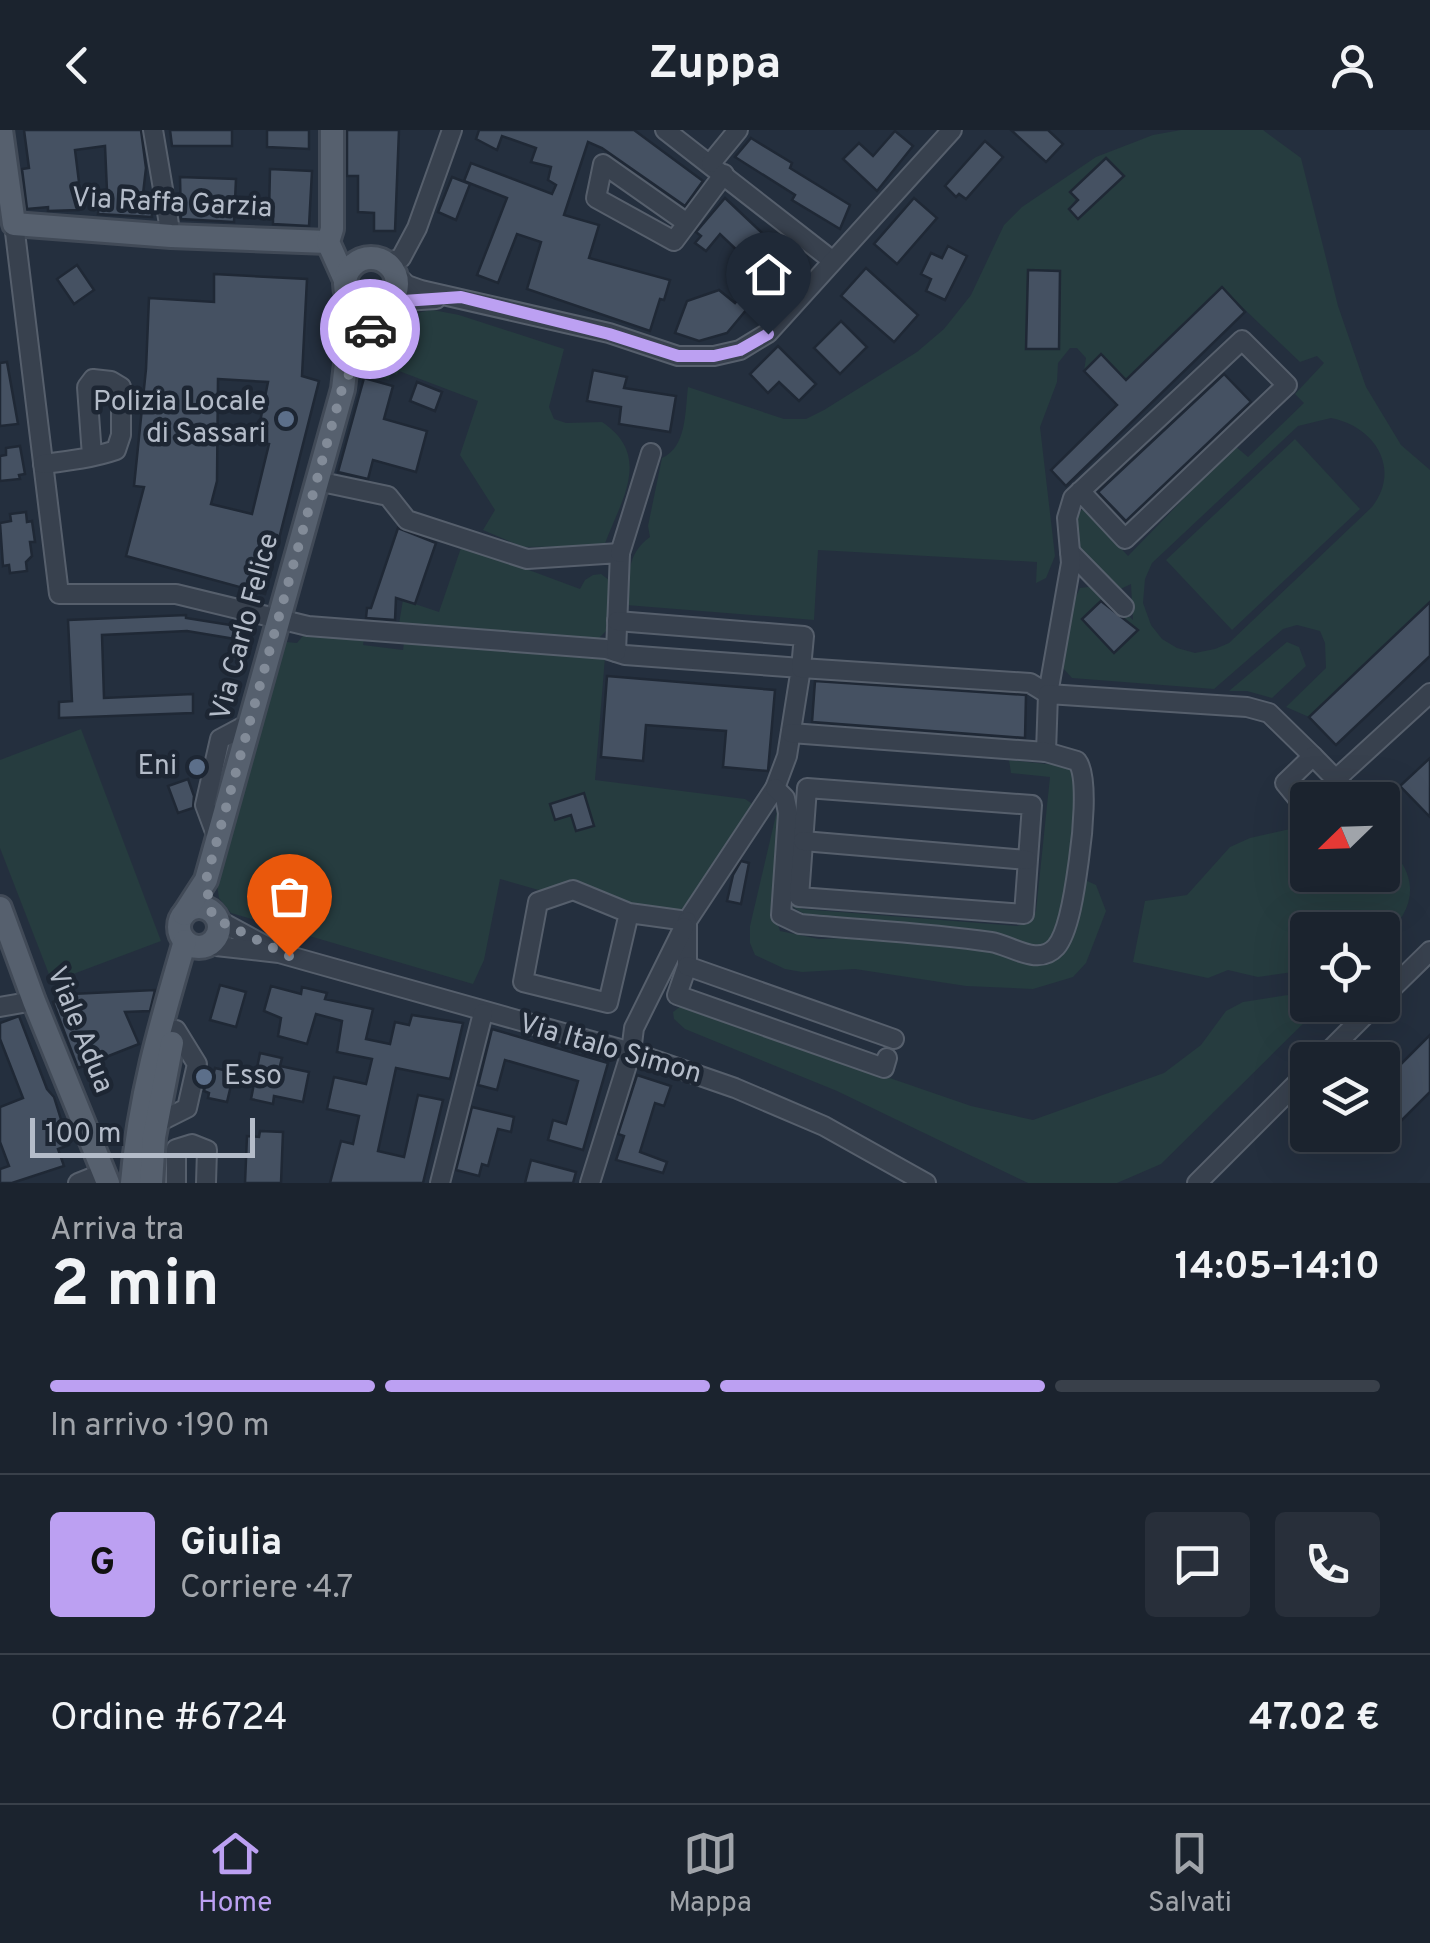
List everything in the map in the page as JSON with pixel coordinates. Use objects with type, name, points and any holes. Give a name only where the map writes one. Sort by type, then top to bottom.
[{"type":"main road","points":[[1,130],[14,224]]},
{"type":"main road","name":"Via Carlo Felice","points":[[184,914],[206,880],[342,389],[351,322],[346,286],[330,235],[332,130]]},
{"type":"main road","name":"Via Raffa Garzia","points":[[14,224],[172,236],[330,235]]},
{"type":"main road","points":[[330,235],[385,265],[396,289],[386,305],[370,310],[358,307],[346,286],[358,260],[385,265]]},
{"type":"main road","name":"Via Carlo Felice","points":[[342,389],[386,305]]},
{"type":"main road","name":"Via Carlo Felice","points":[[206,880],[214,916]]},
{"type":"main road","name":"Viale Adua","points":[[0,908],[105,1178]]},
{"type":"main road","points":[[132,1183],[137,1122],[155,1045],[197,944],[216,938],[214,916],[194,908],[184,914],[180,930],[197,944]]},
{"type":"main road","points":[[151,1183],[156,1122],[197,944]]},
{"type":"street","points":[[154,130],[172,236]]},
{"type":"street","points":[[452,130],[417,228],[401,258],[385,265],[407,285],[609,334],[678,356],[714,356],[740,350],[768,334],[952,130]]},
{"type":"street","points":[[666,130],[833,261]]},
{"type":"street","points":[[688,223],[603,164],[596,198],[674,242],[688,223],[738,130]]},
{"type":"street","points":[[14,224],[50,463],[59,594],[176,594],[308,626],[801,668],[1030,683],[1048,694],[1247,707],[1270,713],[1339,782]]},
{"type":"street","points":[[386,305],[461,297]]},
{"type":"street","points":[[1046,752],[1048,694],[1071,563],[1066,518],[1073,498],[1080,491],[1242,340],[1287,385],[1126,539],[1080,491]]},
{"type":"street","points":[[616,652],[620,552],[651,453]]},
{"type":"street","points":[[50,463],[84,458]]},
{"type":"street","points":[[318,481],[388,496],[406,520],[526,559],[620,552]]},
{"type":"street","points":[[1070,552],[1124,607]]},
{"type":"street","points":[[590,1183],[631,1052],[634,1028],[687,922],[777,781],[791,733],[804,636],[616,621]]},
{"type":"street","points":[[1336,779],[1430,693]]},
{"type":"street","points":[[777,781],[788,812],[782,915],[800,924],[996,942],[1036,956],[1056,947],[1065,931],[1081,836],[1081,766],[1077,761],[1046,752],[791,733]]},
{"type":"street","points":[[1290,789],[1285,783],[1313,756]]},
{"type":"street","points":[[777,781],[792,774],[807,788],[1032,806],[1024,914],[799,897],[807,788]]},
{"type":"street","points":[[803,841],[1027,860]]},
{"type":"street","points":[[629,913],[608,1003],[523,982],[538,902],[573,890],[629,913],[687,922]]},
{"type":"street","name":"Via Italo Simon","points":[[214,916],[280,954]]},
{"type":"street","points":[[687,922],[687,966],[677,995],[884,1068],[887,1058]]},
{"type":"street","name":"Via Italo Simon","points":[[197,944],[280,954],[631,1052],[735,1088],[824,1126],[926,1183]]},
{"type":"street","points":[[1400,980],[1430,951]]},
{"type":"street","points":[[687,966],[894,1038]]},
{"type":"street","points":[[0,1007],[34,1001]]},
{"type":"street","points":[[440,1183],[483,1013]]},
{"type":"street","points":[[1338,1042],[1358,1022]]},
{"type":"street","points":[[1198,1180],[1290,1090]]},
{"type":"street","points":[[176,1183],[176,1148],[192,1144],[207,1150],[206,1183]]},
{"type":"street","points":[[78,1183],[105,1178]]},
{"type":"green space","points":[[1181,130],[1263,130],[1301,158],[1338,306],[1366,387],[1401,445],[1430,470],[1430,602],[1309,717],[1286,707],[1326,668],[1325,643],[1320,631],[1297,625],[1283,629],[1214,689],[1072,678],[1062,667],[1067,616],[1080,588],[1096,586],[1133,620],[1131,584],[1116,591],[1077,546],[1075,513],[1084,509],[1128,556],[1235,446],[1248,457],[1304,403],[1295,394],[1324,363],[1317,356],[1300,362],[1222,288],[1126,380],[1101,354],[1084,371],[1086,358],[1077,348],[1070,348],[1058,363],[1057,382],[1040,427],[1055,556],[1046,578],[1036,583],[1037,562],[818,550],[814,620],[626,605],[633,559],[650,537],[648,526],[662,458],[676,446],[683,427],[688,387],[784,419],[806,419],[824,410],[917,352],[944,329],[971,295],[1004,225],[1022,207],[1096,157],[1153,135]],"holes":[[[1106,158],[1123,177],[1078,219],[1069,209]],[[1028,271],[1060,271],[1058,349],[1026,348]],[[1331,418],[1360,430],[1371,439],[1384,464],[1381,492],[1372,507],[1229,643],[1195,653],[1177,648],[1162,639],[1151,625],[1143,603],[1145,579],[1152,563],[1298,426]]]},
{"type":"green space","points":[[433,310],[564,349],[549,407],[554,419],[566,423],[602,422],[617,435],[630,464],[624,496],[604,546],[523,547],[483,530],[495,510],[460,455],[478,401],[399,371],[397,375],[391,373],[389,380],[365,371],[390,330],[408,317]]},
{"type":"green space","points":[[1295,439],[1360,509],[1232,630],[1166,560]]},
{"type":"green space","points":[[462,545],[580,589],[585,580],[601,574],[613,583],[610,627],[595,642],[399,624],[403,600],[439,612]]},
{"type":"green space","points":[[306,632],[364,639],[363,645],[403,650],[404,642],[605,657],[595,780],[745,799],[751,803],[751,812],[682,915],[630,908],[574,884],[542,891],[500,879],[484,960],[473,984],[231,913],[219,898],[217,885],[286,642],[297,643]]},
{"type":"green space","points":[[1287,642],[1299,647],[1306,666],[1272,698],[1229,691]]},
{"type":"green space","points":[[81,729],[161,941],[52,982],[0,848],[0,760]]},
{"type":"green space","points":[[1009,760],[1074,767],[1072,862],[1061,913],[1042,949],[806,915],[793,907],[791,900],[802,909],[1017,926],[1028,922],[1036,911],[1050,777],[1011,773]]},
{"type":"green space","points":[[779,802],[783,804],[776,919],[780,931],[819,939],[881,937],[951,948],[1004,951],[1064,947],[1077,922],[1083,879],[1096,885],[1106,911],[1086,963],[1073,977],[1033,989],[966,986],[855,969],[802,972],[755,955],[750,926]]},
{"type":"green space","points":[[1290,829],[1290,892],[1400,892],[1400,861],[1410,889],[1406,909],[1400,919],[1400,912],[1290,912],[1290,972],[1258,977],[1228,970],[1208,978],[1133,962],[1145,901],[1187,895],[1230,847]]},
{"type":"green space","points":[[1290,995],[1290,1022],[1305,1022],[1161,1164],[1117,1183],[1028,1183],[837,1091],[685,1029],[674,1019],[673,1012],[681,1006],[971,1106],[1033,1120],[1164,1073],[1201,1045],[1226,1011],[1243,1002]]},
{"type":"building","points":[[24,130],[141,130],[146,168],[143,194],[150,195],[152,217],[98,214],[100,190],[107,191],[105,146],[75,150],[78,210],[27,209],[22,169],[29,168]]},
{"type":"building","points":[[170,130],[232,130],[232,146],[172,146]]},
{"type":"building","points":[[267,130],[309,130],[309,149],[267,147]]},
{"type":"building","points":[[347,130],[399,130],[395,231],[374,231],[374,213],[358,212],[358,176],[347,176]]},
{"type":"building","points":[[479,130],[634,130],[703,181],[685,206],[588,142],[564,215],[599,225],[589,258],[670,280],[650,331],[527,289],[541,242],[517,234],[498,283],[477,275],[507,198],[464,181],[471,163],[552,194],[556,185],[548,180],[551,167],[531,162],[536,148],[502,136],[497,150],[476,139]]},
{"type":"building","points":[[1011,130],[1048,130],[1063,144],[1046,162]]},
{"type":"building","points":[[895,131],[913,146],[877,191],[843,159],[859,143],[873,156]]},
{"type":"building","points":[[751,138],[850,205],[840,229],[792,200],[795,195],[735,157]]},
{"type":"building","points":[[985,141],[1003,157],[966,199],[959,194],[956,197],[945,186]]},
{"type":"building","points":[[1106,158],[1124,176],[1078,219],[1069,209],[1078,200],[1070,192]]},
{"type":"building","points":[[270,169],[312,171],[309,226],[273,224],[273,214],[269,214]]},
{"type":"building","points":[[180,177],[236,179],[234,222],[181,219]]},
{"type":"building","points":[[452,177],[470,184],[456,220],[438,212]]},
{"type":"building","points":[[725,198],[792,261],[782,273],[792,282],[769,308],[757,297],[727,333],[699,341],[675,333],[687,301],[719,290],[735,303],[761,273],[720,234],[706,251],[695,243],[701,236],[696,232]]},
{"type":"building","points":[[914,198],[937,218],[897,264],[874,244]]},
{"type":"building","points":[[948,246],[967,256],[945,300],[926,291],[931,279],[921,274],[931,253],[942,258]]},
{"type":"building","points":[[77,265],[94,290],[74,304],[57,279]]},
{"type":"building","points":[[866,268],[918,315],[894,342],[841,296]]},
{"type":"building","points":[[1028,270],[1060,271],[1059,349],[1026,349]]},
{"type":"building","points":[[214,274],[307,279],[302,376],[319,381],[265,594],[126,556],[144,487],[134,486],[149,298],[214,302]],"holes":[[[218,379],[268,382],[256,442],[269,444],[252,514],[211,504],[217,481]]]},
{"type":"building","points":[[1222,287],[1245,312],[1066,486],[1051,470],[1117,405],[1084,371],[1101,354],[1126,380]]},
{"type":"building","points":[[841,321],[867,347],[840,374],[814,348]]},
{"type":"building","points":[[778,346],[816,384],[799,401],[779,382],[768,393],[750,374]]},
{"type":"building","points":[[7,362],[18,424],[0,426],[0,363]]},
{"type":"building","points":[[593,370],[627,377],[624,388],[676,396],[670,432],[619,424],[621,407],[587,401]]},
{"type":"building","points":[[1224,374],[1251,402],[1126,521],[1098,492]]},
{"type":"building","points":[[364,378],[393,386],[384,419],[427,431],[416,472],[373,460],[368,479],[338,472]]},
{"type":"building","points":[[417,382],[442,392],[435,411],[410,401]]},
{"type":"building","points":[[20,446],[25,474],[19,475],[20,479],[0,481],[0,456],[6,455],[6,448]]},
{"type":"building","points":[[26,512],[27,522],[32,521],[35,542],[30,542],[32,556],[26,562],[27,571],[10,573],[9,565],[3,566],[0,523],[11,521],[10,514]]},
{"type":"building","points":[[398,528],[436,543],[415,604],[396,598],[395,620],[366,618],[367,608],[371,608]]},
{"type":"building","points":[[1101,601],[1138,630],[1114,653],[1082,619]]},
{"type":"building","points":[[1430,602],[1430,656],[1336,745],[1309,717]]},
{"type":"building","points":[[186,615],[243,627],[241,640],[187,631],[102,635],[104,698],[193,694],[193,713],[59,718],[59,702],[72,701],[68,620]]},
{"type":"building","points":[[607,676],[775,690],[768,771],[723,767],[726,731],[646,725],[643,761],[601,757]]},
{"type":"building","points":[[815,681],[1026,695],[1025,738],[812,722]]},
{"type":"building","points":[[1430,758],[1430,817],[1400,786]]},
{"type":"building","points":[[188,779],[194,796],[193,808],[178,813],[168,786]]},
{"type":"building","points":[[584,793],[594,826],[576,831],[571,815],[555,820],[550,804]]},
{"type":"building","points":[[741,861],[749,863],[741,904],[727,901]]},
{"type":"building","points":[[220,985],[246,992],[236,1027],[210,1020]]},
{"type":"building","points":[[271,986],[301,994],[302,987],[327,993],[325,999],[373,1009],[366,1039],[390,1044],[395,1022],[409,1025],[412,1015],[463,1023],[450,1079],[396,1068],[378,1151],[404,1157],[418,1095],[443,1100],[423,1183],[330,1183],[341,1141],[353,1144],[359,1116],[327,1109],[334,1077],[366,1084],[372,1059],[337,1052],[342,1021],[316,1014],[307,1044],[278,1036],[281,1018],[264,1011]]},
{"type":"building","points":[[155,990],[150,1011],[125,1012],[139,1044],[78,1068],[53,1002],[71,994]]},
{"type":"building","points":[[19,1016],[47,1089],[54,1097],[69,1145],[58,1149],[64,1166],[12,1183],[0,1183],[0,1169],[9,1166],[0,1142],[0,1107],[23,1098],[0,1039],[0,1023]]},
{"type":"building","points":[[492,1029],[608,1063],[583,1150],[548,1140],[553,1120],[566,1124],[578,1081],[505,1060],[497,1090],[478,1085]]},
{"type":"building","points":[[1430,1035],[1430,1092],[1400,1122],[1400,1065]]},
{"type":"building","points":[[260,1053],[282,1058],[280,1066],[309,1072],[303,1102],[274,1096],[273,1104],[251,1099]]},
{"type":"building","points":[[215,1068],[228,1071],[226,1080],[232,1081],[227,1102],[208,1098],[209,1093],[204,1091],[208,1074],[213,1076]]},
{"type":"building","points":[[637,1075],[671,1086],[664,1106],[655,1103],[640,1152],[667,1162],[663,1173],[616,1160],[624,1136],[618,1134]]},
{"type":"building","points":[[472,1107],[514,1117],[511,1132],[498,1129],[488,1166],[482,1164],[479,1176],[456,1170]]},
{"type":"building","points":[[260,1131],[283,1132],[281,1183],[245,1183],[247,1136],[259,1137]]},
{"type":"building","points":[[531,1160],[576,1172],[573,1183],[525,1183]]},
{"type":"way so far","points":[[289,956],[218,920],[210,910],[206,880],[342,389],[370,329]]},
{"type":"place","name":"Polizia Locale di Sassari","points":[[286,419]]},
{"type":"place","name":"Eni","points":[[197,767]]},
{"type":"place","name":"Esso","points":[[204,1077]]},
{"type":"route","points":[[370,329],[389,302],[461,297],[609,334],[678,356],[714,356],[740,350],[768,334]]}]
